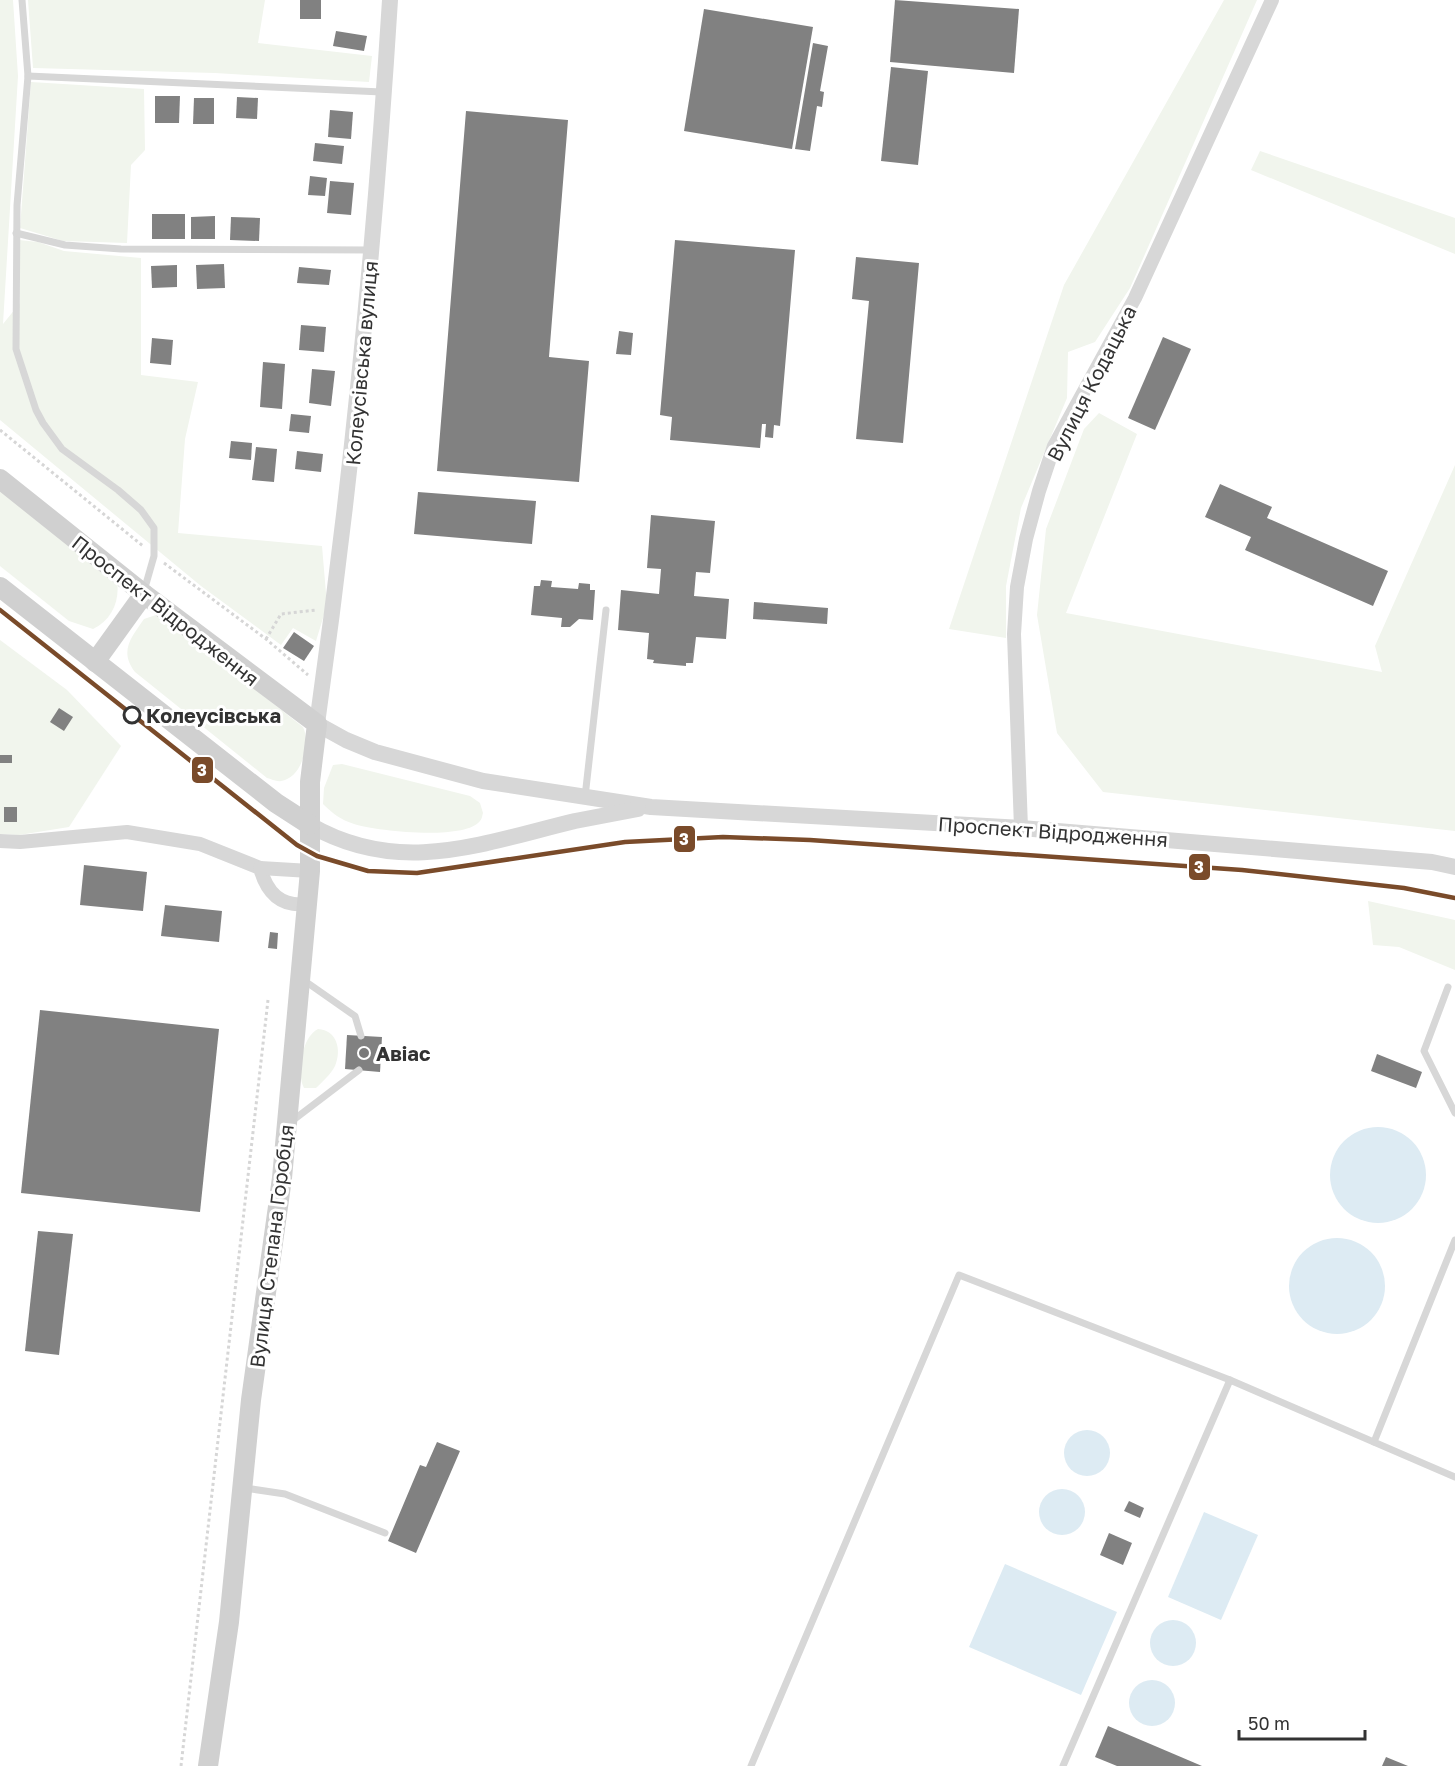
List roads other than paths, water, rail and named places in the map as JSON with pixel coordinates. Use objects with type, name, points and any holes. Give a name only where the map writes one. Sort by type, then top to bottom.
[{"type":"main road","name":"Проспект Відродження","points":[[0,479],[144,594],[317,724]]},
{"type":"main road","name":"Проспект Відродження","points":[[0,587],[293,816],[310,825]]},
{"type":"main road","points":[[95,662],[144,594]]},
{"type":"main road","name":"Вулиця Степана Горобця","points":[[208,1766],[229,1622],[242,1488],[287,1125],[310,871],[309,782],[317,724]]},
{"type":"street","name":"Колеусівська вулиця","points":[[317,724],[353,451],[390,0]]},
{"type":"street","name":"Вулиця Кодацька","points":[[1021,828],[1014,634],[1017,587],[1026,539],[1039,491],[1054,446],[1135,298],[1272,0]]},
{"type":"street","name":"Проспект Відродження","points":[[317,724],[346,740],[483,781],[651,807],[1021,828],[1432,862],[1455,867]]},
{"type":"street","name":"Проспект Відродження","points":[[310,825],[329,836],[375,850],[431,854],[488,844],[577,821],[651,807]]},
{"type":"street","points":[[0,841],[20,842],[127,832],[200,844],[260,868],[310,871]]},
{"type":"street","points":[[260,868],[265,885],[271,894],[281,901],[296,905],[307,904]]},
{"type":"lane","points":[[22,0],[28,76],[16,232],[16,349],[36,410],[62,449],[118,490],[141,510],[154,528],[154,556],[144,594]]},
{"type":"lane","points":[[28,76],[384,92]]},
{"type":"lane","points":[[16,232],[65,245],[121,249],[371,250]]},
{"type":"lane","points":[[585,796],[606,610]]},
{"type":"lane","points":[[300,977],[355,1016],[361,1035]]},
{"type":"lane","points":[[1448,987],[1424,1051],[1455,1113]]},
{"type":"lane","points":[[287,1125],[359,1070]]},
{"type":"lane","points":[[1374,1442],[1455,1240]]},
{"type":"lane","points":[[751,1766],[959,1275],[1230,1380],[1455,1477]]},
{"type":"lane","points":[[1063,1766],[1230,1380]]},
{"type":"lane","points":[[242,1488],[285,1494],[385,1533]]},
{"type":"place","name":"Колеусівська","points":[[132,715]]},
{"type":"place","name":"Авіас","points":[[364,1053]]}]
